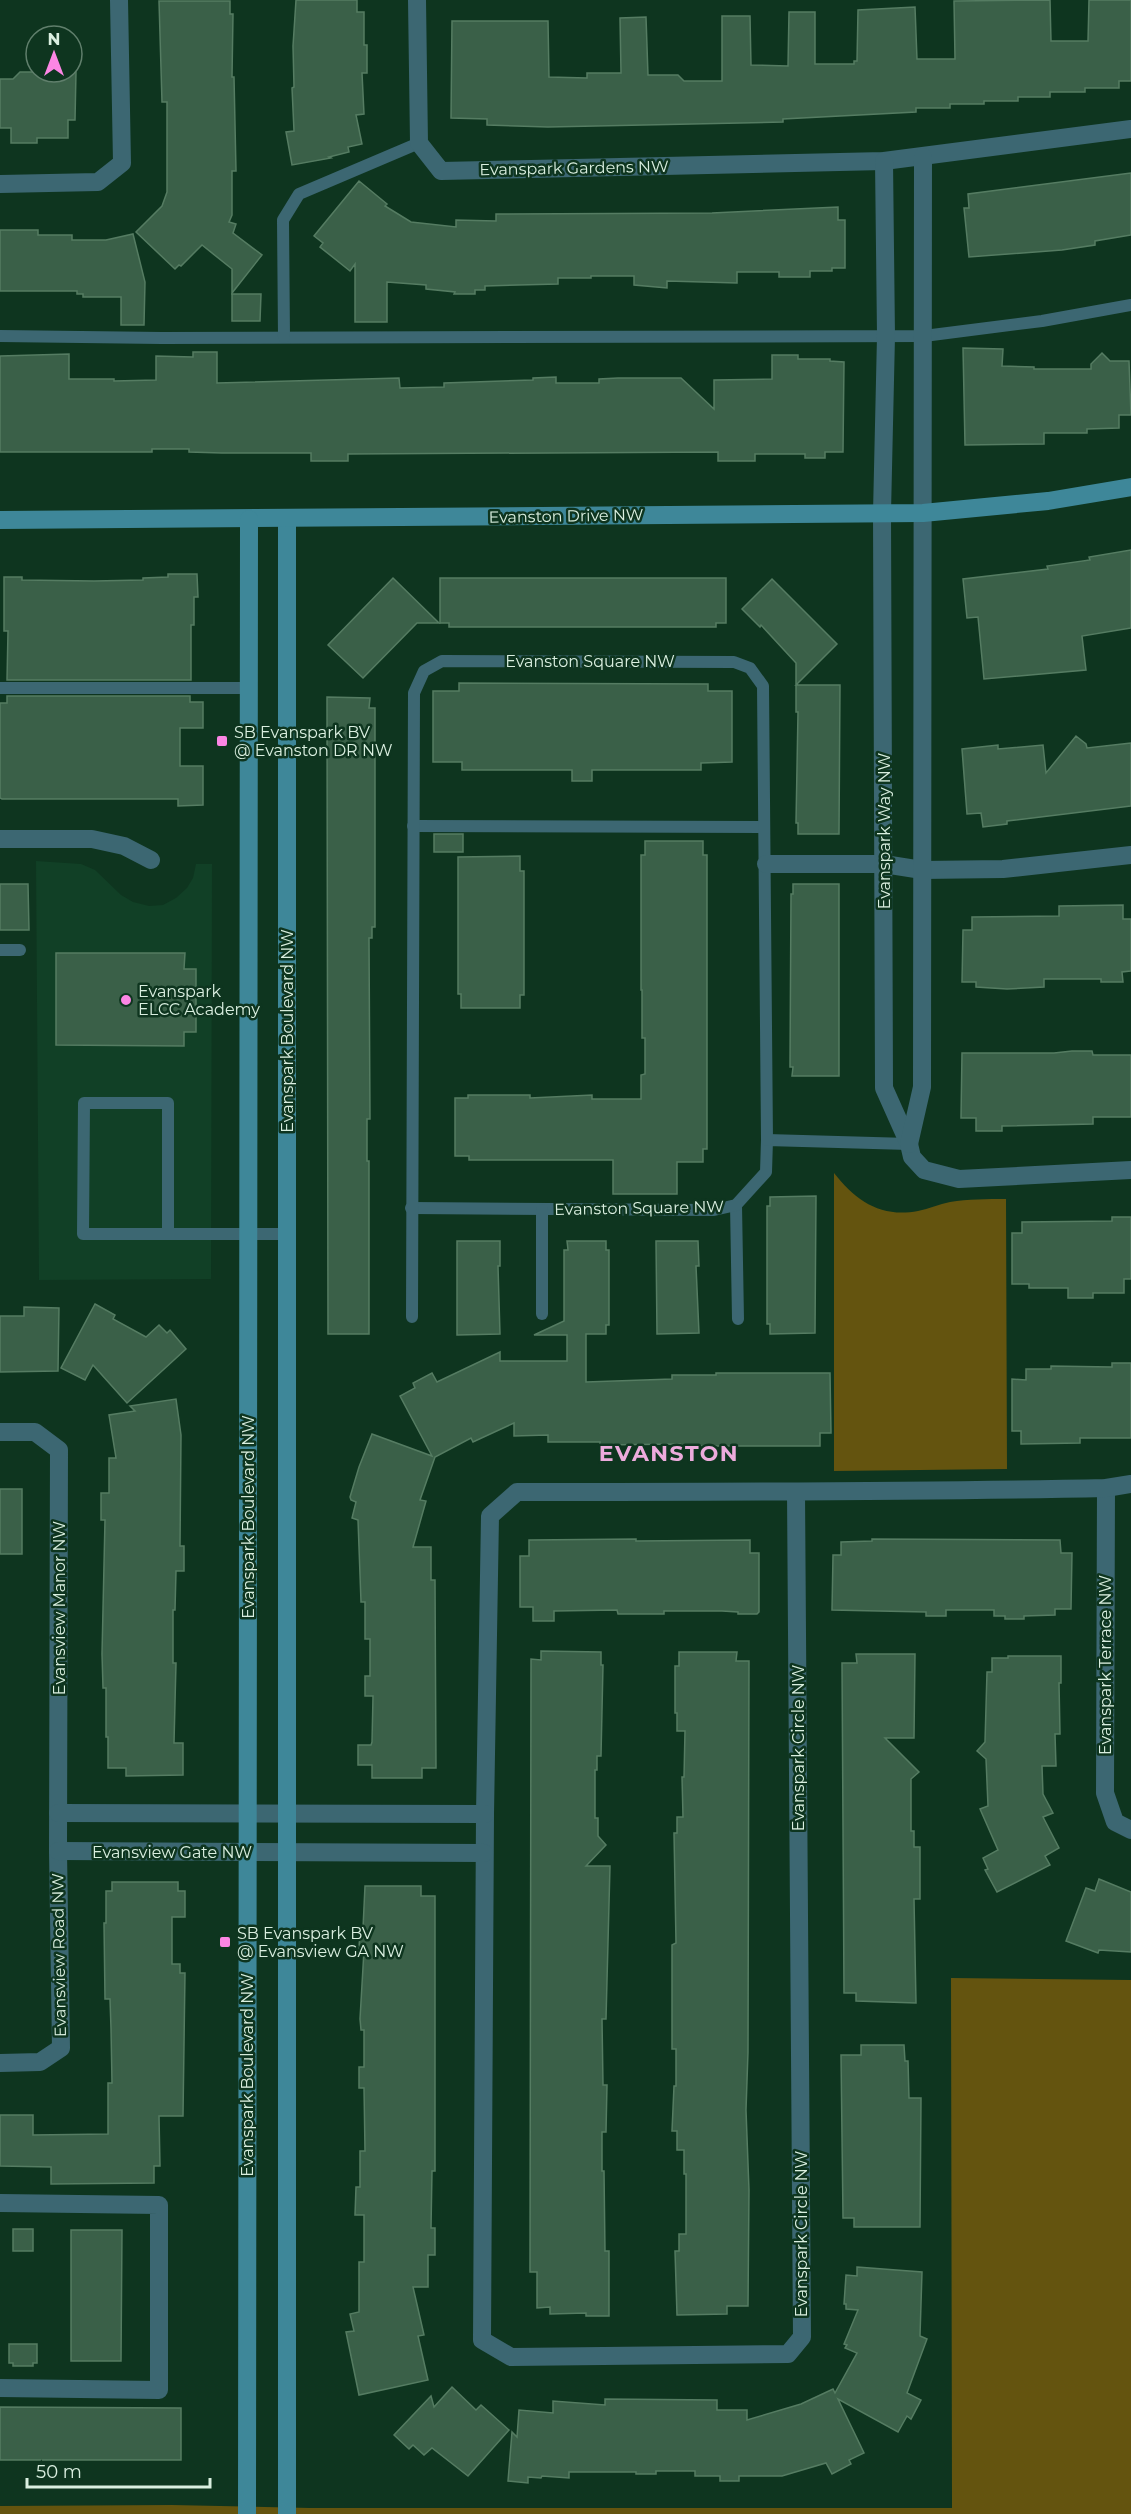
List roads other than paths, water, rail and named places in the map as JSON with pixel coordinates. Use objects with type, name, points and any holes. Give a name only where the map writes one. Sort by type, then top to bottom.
[{"type":"street","points":[[0,184],[98,182],[122,163],[119,0]]},
{"type":"street","points":[[417,0],[419,143]]},
{"type":"street","name":"Evanspark Gardens NW","points":[[419,143],[441,171],[884,161],[1131,129]]},
{"type":"street","points":[[909,1144],[922,1087],[923,157]]},
{"type":"street","points":[[882,513],[886,336],[884,161]]},
{"type":"street","name":"Evanston Drive NW","points":[[0,520],[924,513],[1048,501],[1131,487]]},
{"type":"street","name":"Evanspark Way NW","points":[[882,513],[884,1088],[909,1144],[912,1157],[924,1170],[959,1179],[1131,1170]]},
{"type":"street","name":"Evanspark Boulevard NW","points":[[247,2514],[249,519]]},
{"type":"street","name":"Evanspark Boulevard NW","points":[[287,519],[287,2514]]},
{"type":"street","points":[[0,839],[92,839],[124,846],[151,860]]},
{"type":"street","points":[[766,864],[884,864],[922,870],[1003,869],[1131,855]]},
{"type":"street","name":"Evansview Manor NW","points":[[0,1432],[35,1432],[59,1450],[58,1832]]},
{"type":"street","name":"Evanspark Circle NW","points":[[796,1492],[802,2337],[788,2354],[512,2357],[482,2340],[484,1814],[490,1516],[517,1492],[796,1492],[1106,1488],[1131,1485]]},
{"type":"street","name":"Evanspark Terrace NW","points":[[1106,1488],[1105,1793],[1115,1822],[1131,1830]]},
{"type":"street","points":[[58,1814],[484,1814]]},
{"type":"street","name":"Evansview Road NW","points":[[0,2062],[40,2062],[61,2048],[58,1832]]},
{"type":"street","name":"Evansview Gate NW","points":[[58,1851],[286,1853]]},
{"type":"street","points":[[286,1853],[484,1854]]},
{"type":"street","points":[[0,2203],[159,2205],[159,2390],[0,2388]]},
{"type":"lane","points":[[284,337],[283,220],[298,194],[419,143]]},
{"type":"lane","points":[[0,336],[924,336],[1042,321],[1131,305]]},
{"type":"lane","name":"Evanston Square NW","points":[[411,1208],[714,1210],[736,1206],[766,1172],[766,864],[763,686],[750,668],[734,662],[442,661],[424,671],[414,693],[411,1208],[412,1317]]},
{"type":"lane","points":[[0,688],[249,688]]},
{"type":"lane","points":[[413,826],[764,827]]},
{"type":"lane","points":[[0,950],[20,950]]},
{"type":"lane","points":[[168,1233],[168,1103],[84,1103],[83,1234],[287,1234]]},
{"type":"lane","points":[[767,1140],[909,1144]]},
{"type":"lane","name":"Evanston Square NW","points":[[736,1206],[738,1319]]},
{"type":"lane","name":"Evanston Square NW","points":[[542,1210],[542,1314]]},
{"type":"place","name":"SB Evanspark BV @ Evanston DR NW","points":[[222,741]]},
{"type":"place","name":"Evanspark ELCC Academy","points":[[126,1000]]},
{"type":"place","name":"SB Evanspark BV @ Evansview GA NW","points":[[225,1942]]},
{"type":"district","name":"EVANSTON","points":[[669,1453]]}]
